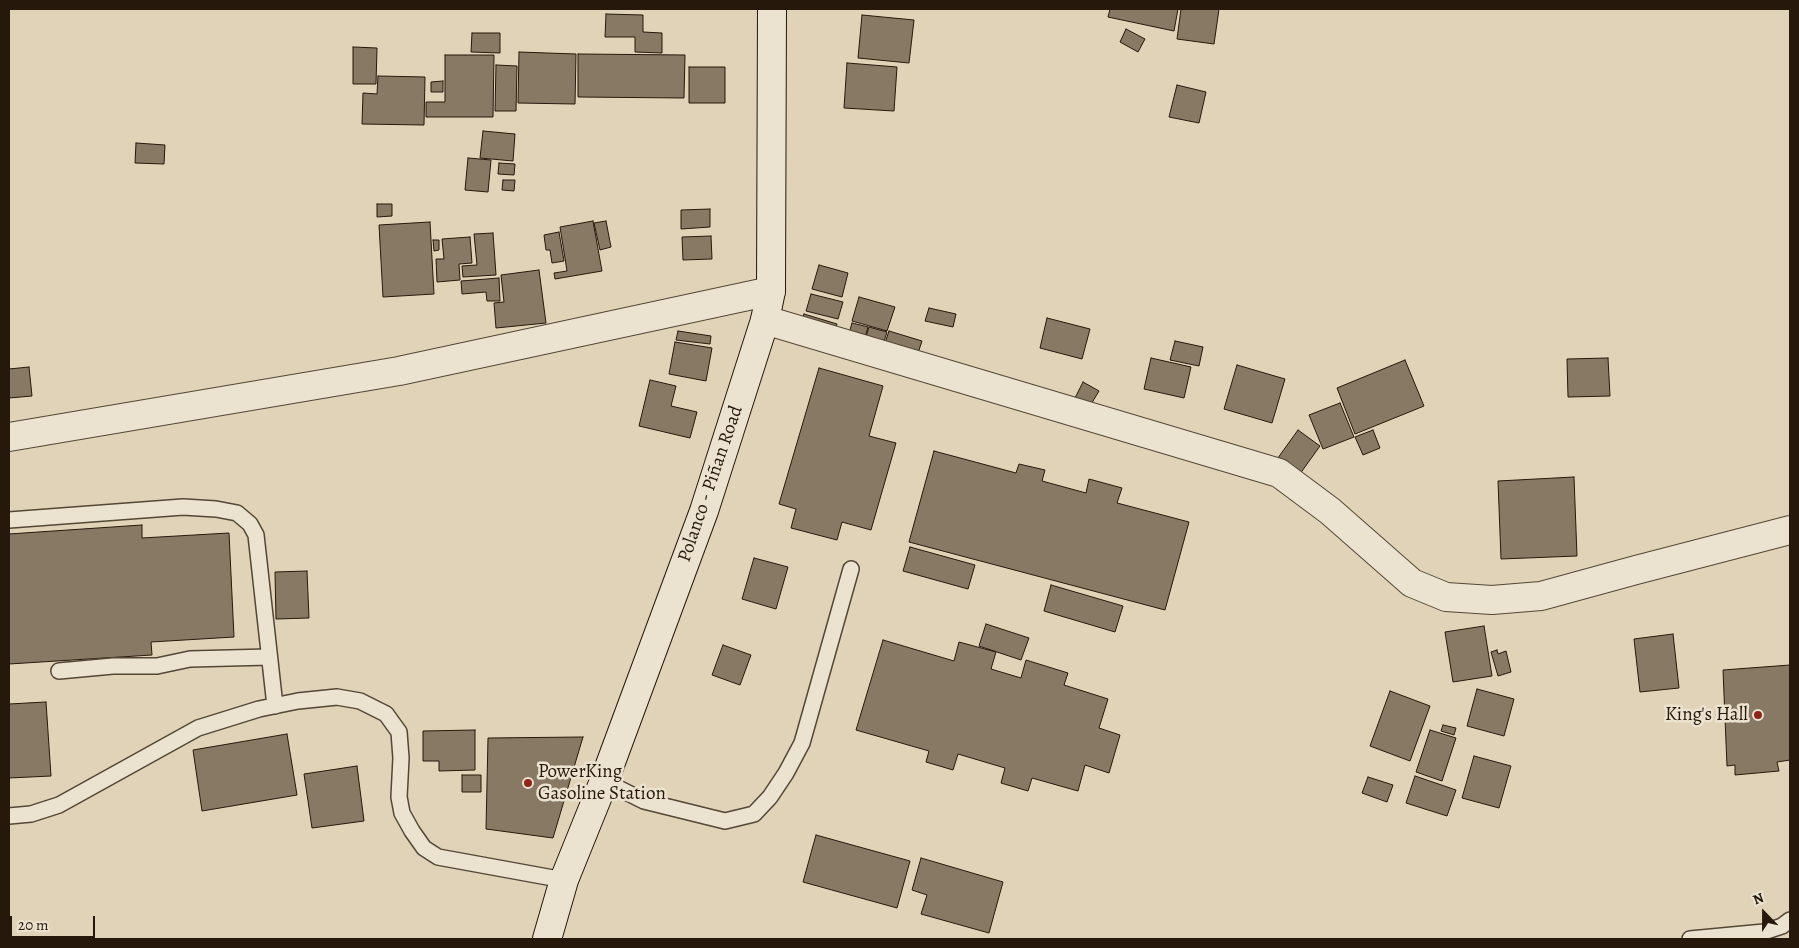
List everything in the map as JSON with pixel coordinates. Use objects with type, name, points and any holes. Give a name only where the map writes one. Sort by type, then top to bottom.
[{"type":"street","name":"Polanco - Piñan Road","points":[[547,939],[564,880],[604,781],[704,511],[765,320],[771,291],[772,9]]},
{"type":"street","points":[[9,437],[399,371],[771,291]]},
{"type":"street","points":[[765,320],[1279,473],[1330,511],[1412,583],[1446,597],[1492,600],[1541,596],[1790,530]]},
{"type":"lane","points":[[9,520],[183,507],[216,509],[237,513],[250,524],[256,535],[275,706]]},
{"type":"lane","points":[[604,781],[644,800],[725,821],[754,814],[770,797],[786,774],[802,743],[851,569]]},
{"type":"lane","points":[[59,670],[113,666],[157,666],[190,659],[269,657]]},
{"type":"lane","points":[[9,816],[31,814],[59,805],[198,728],[275,706],[298,701],[337,697],[360,701],[386,714],[399,732],[401,758],[398,797],[402,814],[424,848],[438,856],[564,880]]},
{"type":"lane","points":[[1690,939],[1764,932],[1782,926],[1790,920]]},
{"type":"building","points":[[1110,9],[1178,9],[1174,31],[1108,17]]},
{"type":"building","points":[[1181,9],[1219,9],[1214,44],[1177,39]]},
{"type":"building","points":[[606,14],[643,15],[643,32],[662,33],[662,53],[635,52],[635,37],[605,37]]},
{"type":"building","points":[[862,15],[914,20],[909,63],[858,58]]},
{"type":"building","points":[[1126,29],[1145,39],[1138,52],[1120,42]]},
{"type":"building","points":[[472,33],[500,33],[500,53],[471,52]]},
{"type":"building","points":[[353,47],[377,48],[376,84],[353,84]]},
{"type":"building","points":[[519,52],[576,54],[575,104],[518,103]]},
{"type":"building","points":[[578,54],[685,55],[684,98],[578,97]]},
{"type":"building","points":[[445,55],[494,55],[493,117],[426,117],[426,102],[445,102]]},
{"type":"building","points":[[847,63],[897,67],[894,111],[844,108]]},
{"type":"building","points":[[496,65],[517,66],[516,111],[495,111]]},
{"type":"building","points":[[689,67],[725,67],[725,103],[689,103]]},
{"type":"building","points":[[378,76],[425,77],[424,125],[362,124],[363,93],[377,94]]},
{"type":"building","points":[[443,81],[443,92],[431,92],[431,82]]},
{"type":"building","points":[[1177,85],[1206,92],[1199,123],[1169,117]]},
{"type":"building","points":[[483,131],[515,134],[513,161],[480,158]]},
{"type":"building","points":[[136,143],[165,145],[164,164],[135,163]]},
{"type":"building","points":[[468,158],[491,160],[488,192],[465,190]]},
{"type":"building","points":[[499,163],[515,164],[514,175],[498,174]]},
{"type":"building","points":[[503,180],[515,180],[514,191],[502,190]]},
{"type":"building","points":[[377,204],[392,204],[392,216],[377,217]]},
{"type":"building","points":[[710,209],[710,227],[681,229],[681,210]]},
{"type":"building","points":[[593,221],[602,271],[555,279],[554,273],[567,271],[560,227]]},
{"type":"building","points":[[606,221],[611,247],[600,250],[594,223]]},
{"type":"building","points":[[430,222],[434,294],[383,297],[379,225]]},
{"type":"building","points":[[559,232],[564,261],[552,263],[550,250],[546,250],[544,235]]},
{"type":"building","points":[[493,233],[496,275],[463,277],[462,266],[477,265],[474,234]]},
{"type":"building","points":[[711,236],[712,259],[683,260],[682,237]]},
{"type":"building","points":[[470,237],[472,263],[459,264],[460,280],[437,282],[436,259],[444,259],[442,239]]},
{"type":"building","points":[[433,240],[439,240],[439,250],[434,251]]},
{"type":"building","points":[[819,265],[848,273],[842,297],[812,289]]},
{"type":"building","points":[[539,270],[546,323],[496,328],[494,303],[504,302],[501,275]]},
{"type":"building","points":[[499,278],[500,301],[487,301],[486,292],[462,294],[461,281]]},
{"type":"building","points":[[811,294],[843,302],[838,319],[806,311]]},
{"type":"building","points":[[859,297],[895,307],[887,331],[852,321]]},
{"type":"building","points":[[929,308],[956,314],[953,327],[925,321]]},
{"type":"building","points":[[804,314],[837,324],[834,336],[800,326]]},
{"type":"building","points":[[1047,318],[1090,329],[1082,359],[1040,348]]},
{"type":"building","points":[[852,323],[868,327],[863,345],[847,340]]},
{"type":"building","points":[[869,327],[887,332],[881,351],[863,346]]},
{"type":"building","points":[[678,331],[711,336],[710,344],[676,340]]},
{"type":"building","points":[[889,331],[922,341],[915,362],[882,352]]},
{"type":"building","points":[[1175,341],[1203,347],[1199,366],[1170,360]]},
{"type":"building","points":[[675,342],[712,348],[706,381],[669,374]]},
{"type":"building","points":[[1151,358],[1191,367],[1184,398],[1144,389]]},
{"type":"building","points":[[1608,358],[1610,396],[1568,397],[1567,359]]},
{"type":"building","points":[[1405,360],[1424,406],[1355,434],[1337,388]]},
{"type":"building","points":[[1237,365],[1285,379],[1272,423],[1224,409]]},
{"type":"building","points":[[29,367],[32,396],[9,398],[9,369]]},
{"type":"building","points":[[819,368],[883,386],[869,436],[896,443],[871,530],[842,522],[837,540],[791,528],[796,509],[779,504]]},
{"type":"building","points":[[650,380],[676,386],[671,406],[697,412],[690,438],[639,426]]},
{"type":"building","points":[[1083,382],[1099,391],[1090,406],[1075,398]]},
{"type":"building","points":[[1340,403],[1354,437],[1323,449],[1309,415]]},
{"type":"building","points":[[1298,430],[1320,446],[1297,478],[1275,462]]},
{"type":"building","points":[[1373,430],[1380,448],[1363,455],[1355,437]]},
{"type":"building","points":[[934,451],[1016,473],[1019,464],[1045,470],[1042,481],[1086,493],[1089,479],[1122,488],[1117,503],[1189,522],[1165,610],[909,542]]},
{"type":"building","points":[[1574,477],[1577,556],[1501,559],[1498,481]]},
{"type":"building","points":[[142,525],[142,538],[229,533],[234,637],[151,642],[152,655],[9,664],[9,534]]},
{"type":"building","points":[[910,547],[975,565],[968,589],[903,571]]},
{"type":"building","points":[[754,558],[788,567],[776,609],[742,599]]},
{"type":"building","points":[[307,571],[309,618],[276,619],[275,572]]},
{"type":"building","points":[[1051,585],[1123,606],[1115,632],[1044,611]]},
{"type":"building","points":[[986,624],[1029,638],[1021,660],[979,646]]},
{"type":"building","points":[[1484,626],[1492,676],[1453,682],[1445,632]]},
{"type":"building","points":[[1673,634],[1679,688],[1640,692],[1634,639]]},
{"type":"building","points":[[883,640],[954,661],[959,642],[996,652],[991,669],[1021,678],[1026,660],[1068,673],[1064,685],[1108,699],[1099,728],[1120,735],[1109,773],[1085,765],[1078,791],[1032,778],[1028,791],[1001,783],[1005,768],[958,754],[953,770],[926,762],[929,751],[856,730]]},
{"type":"building","points":[[723,645],[751,655],[740,685],[712,675]]},
{"type":"building","points":[[1497,650],[1498,654],[1506,651],[1511,672],[1498,676],[1491,652]]},
{"type":"building","name":"King's Hall","points":[[1790,665],[1790,760],[1777,762],[1779,771],[1735,775],[1735,765],[1727,766],[1723,670]]},
{"type":"building","points":[[1477,689],[1514,699],[1504,736],[1467,726]]},
{"type":"building","points":[[1390,691],[1430,706],[1410,761],[1370,746]]},
{"type":"building","points":[[46,702],[51,776],[9,778],[9,704]]},
{"type":"building","points":[[1443,725],[1456,728],[1454,735],[1441,731]]},
{"type":"building","points":[[475,730],[475,770],[439,771],[439,761],[423,761],[423,731]]},
{"type":"building","points":[[1430,730],[1456,738],[1442,781],[1416,772]]},
{"type":"building","points":[[287,734],[297,795],[202,811],[193,750]]},
{"type":"building","name":"PowerKing Gasoline Station","points":[[583,737],[553,838],[486,829],[488,738]]},
{"type":"building","points":[[1474,756],[1511,766],[1499,808],[1462,798]]},
{"type":"building","points":[[357,766],[364,821],[312,828],[304,774]]},
{"type":"building","points":[[462,775],[481,775],[481,792],[462,792]]},
{"type":"building","points":[[1415,776],[1456,790],[1447,816],[1406,803]]},
{"type":"building","points":[[1368,777],[1393,785],[1387,802],[1362,793]]},
{"type":"building","points":[[816,835],[910,861],[897,908],[803,882]]},
{"type":"building","points":[[921,858],[1003,882],[989,933],[921,914],[927,895],[912,890]]},
{"type":"place","name":"King's Hall","points":[[1758,715]]},
{"type":"place","name":"PowerKing Gasoline Station","points":[[528,783]]}]
